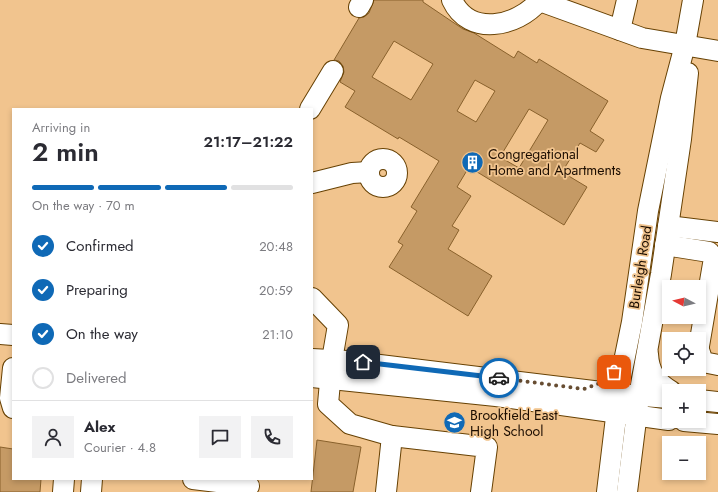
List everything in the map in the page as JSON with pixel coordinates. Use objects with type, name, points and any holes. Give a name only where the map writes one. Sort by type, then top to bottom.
[{"type":"street","points":[[452,0],[462,15],[474,22],[488,24],[518,18],[529,12],[538,0],[642,38],[718,51]]},
{"type":"street","points":[[620,30],[627,0]]},
{"type":"street","name":"Burleigh Road","points":[[607,492],[617,403],[657,166],[671,98],[686,45],[693,0]]},
{"type":"street","name":"Burleigh Road","points":[[627,492],[639,396],[665,246],[681,139],[688,67],[686,45]]},
{"type":"street","points":[[311,108],[333,71]]},
{"type":"street","points":[[313,183],[352,173],[369,172]]},
{"type":"street","points":[[668,226],[718,232]]},
{"type":"street","points":[[665,246],[709,252],[714,258],[701,332]]},
{"type":"street","points":[[313,299],[338,324],[325,372],[328,404],[350,424],[392,436],[487,447],[481,492]]},
{"type":"street","points":[[0,334],[12,335]]},
{"type":"street","points":[[584,389],[598,384],[612,374],[627,346]]},
{"type":"street","points":[[648,347],[651,372],[662,385]]},
{"type":"street","points":[[313,360],[325,372],[496,396],[617,403],[639,396],[662,398]]},
{"type":"street","points":[[706,363],[718,365]]},
{"type":"street","points":[[325,372],[584,389],[617,403],[636,416],[662,419]]},
{"type":"street","points":[[8,403],[12,375]]},
{"type":"street","points":[[706,401],[718,402]]},
{"type":"street","points":[[706,423],[718,424]]},
{"type":"street","points":[[386,492],[392,436]]},
{"type":"street","points":[[63,492],[64,480]]},
{"type":"street","points":[[91,492],[92,480]]},
{"type":"street","points":[[201,480],[249,486]]},
{"type":"building","name":"Congregational Home and Apartments","points":[[374,0],[423,0],[423,2],[463,29],[474,33],[514,58],[518,51],[537,63],[539,59],[608,101],[590,131],[604,140],[596,152],[580,143],[562,172],[587,187],[564,225],[469,167],[457,187],[471,196],[452,226],[459,230],[448,249],[492,276],[468,316],[389,267],[403,245],[398,242],[417,211],[411,207],[439,161],[399,137],[398,139],[345,107],[355,91],[340,82],[344,72],[343,66],[339,61],[334,60],[359,18],[364,17],[369,13]],"holes":[[[394,41],[433,64],[411,100],[372,77]],[[475,80],[495,91],[476,122],[457,111]],[[529,109],[548,120],[519,168],[500,157]]]},
{"type":"building","points":[[317,440],[361,447],[353,492],[311,492]]},
{"type":"building","points":[[0,447],[12,449],[12,480],[41,480],[40,492],[0,492]]},
{"type":"way so far","points":[[499,378],[584,389],[606,380],[614,372]]},
{"type":"place","name":"Congregational Home and Apartments","points":[[473,162]]},
{"type":"place","name":"Brookfield East High School","points":[[455,423]]},
{"type":"route","points":[[363,362],[499,378]]}]
